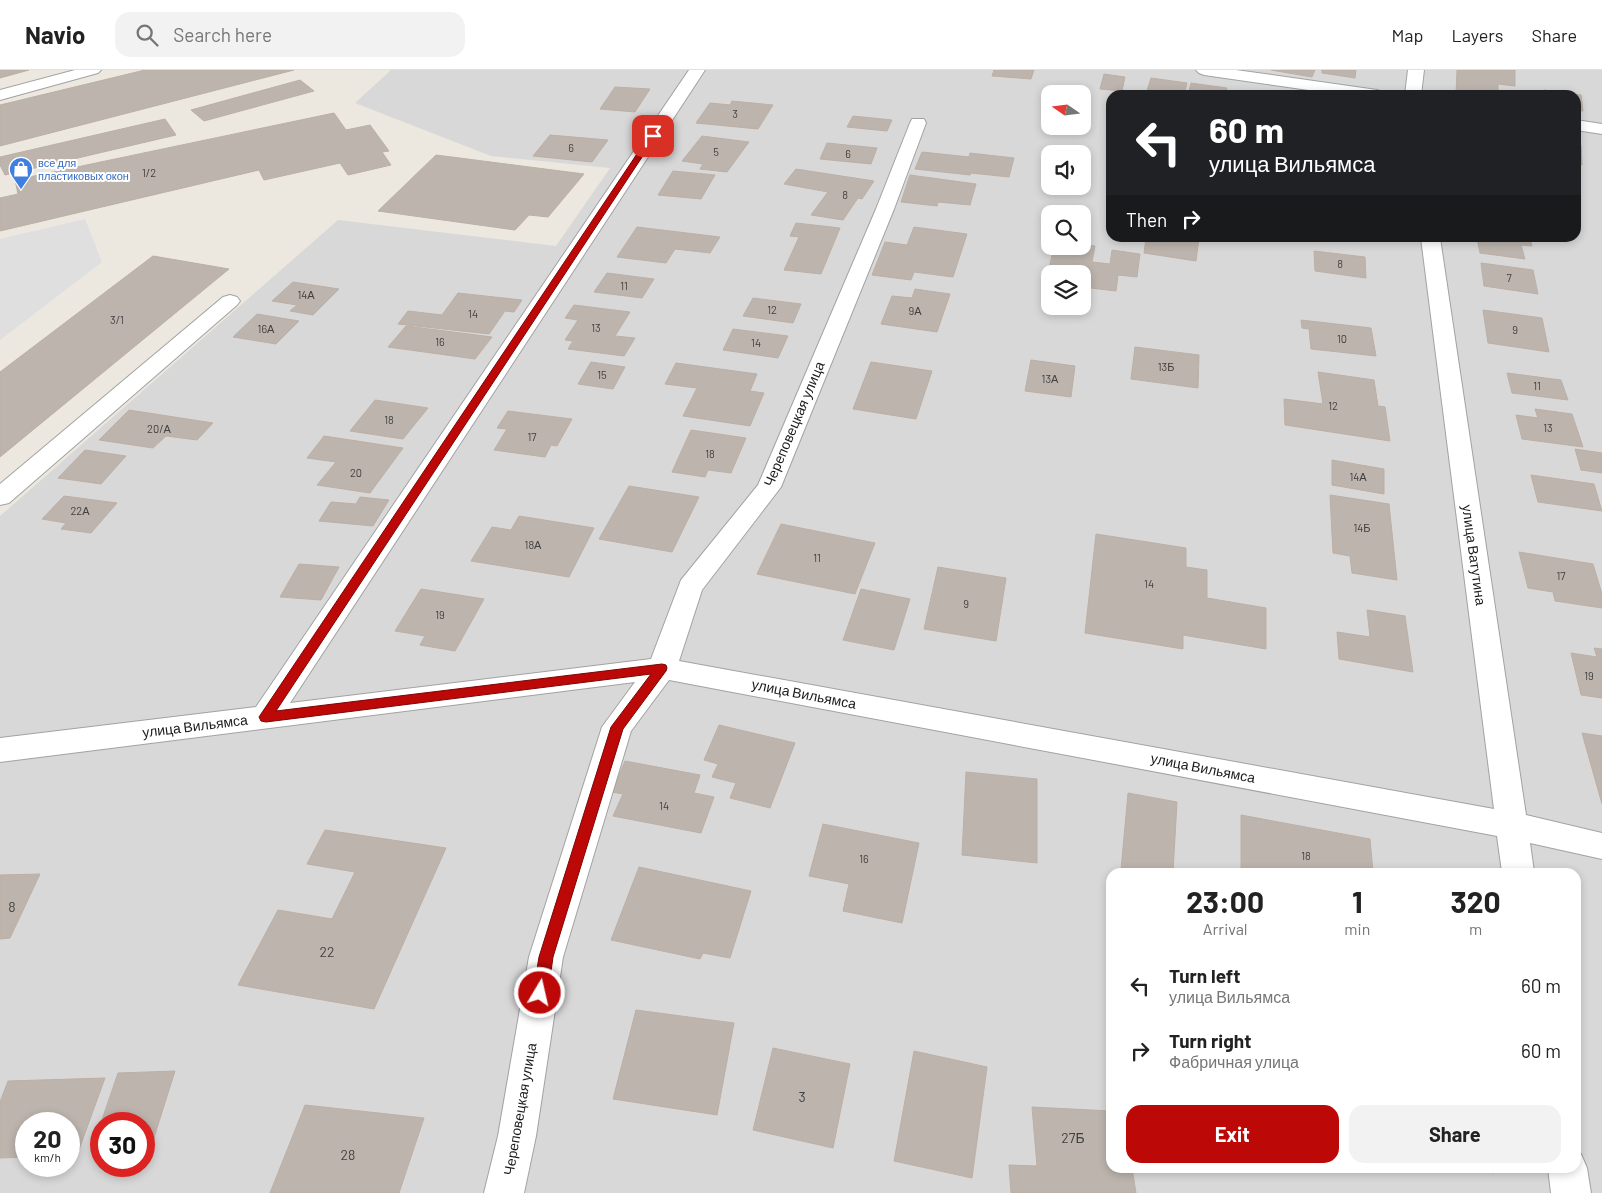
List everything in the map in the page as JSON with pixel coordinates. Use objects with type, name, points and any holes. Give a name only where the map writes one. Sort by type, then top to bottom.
[{"type":"street","points":[[0,95],[93,70]]},
{"type":"street","points":[[266,717],[697,70]]},
{"type":"street","points":[[1204,70],[1342,90]]},
{"type":"street","points":[[1414,90],[1416,70]]},
{"type":"street","name":"Череповецкая улица","points":[[504,1193],[517,1136],[546,957],[617,727],[662,668],[690,587],[769,487],[885,209],[918,123]]},
{"type":"street","points":[[1581,126],[1602,129]]},
{"type":"street","name":"улица Ватутина","points":[[1432,242],[1517,868]]},
{"type":"street","points":[[0,497],[230,302]]},
{"type":"street","name":"улица Вильямса","points":[[0,750],[662,668],[1510,825],[1602,846]]},
{"type":"street","points":[[1568,1173],[1571,1193]]},
{"type":"shaded area","points":[[391,70],[1602,70],[1602,1193],[0,1193],[0,516],[338,220],[556,246],[610,168],[491,156],[355,103]]},
{"type":"shaded area","points":[[85,219],[102,262],[0,340],[0,239]]},
{"type":"building","points":[[0,70],[29,70],[0,78]]},
{"type":"building","points":[[145,70],[294,70],[0,146],[0,105]]},
{"type":"building","points":[[994,70],[1034,70],[1031,79],[992,76]]},
{"type":"building","points":[[1271,70],[1315,70],[1312,77]]},
{"type":"building","points":[[1322,70],[1356,70],[1355,78],[1322,73]]},
{"type":"building","points":[[1457,70],[1515,70],[1515,86],[1498,84],[1498,90],[1456,90]]},
{"type":"building","points":[[1104,74],[1125,77],[1122,90],[1100,89]]},
{"type":"building","points":[[1151,78],[1187,83],[1185,90],[1147,90]]},
{"type":"building","points":[[300,80],[314,91],[204,121],[191,110]]},
{"type":"building","points":[[1191,83],[1227,88],[1226,90],[1189,90]]},
{"type":"building","points":[[615,87],[650,89],[635,112],[600,109]]},
{"type":"building","points":[[1581,95],[1583,111],[1581,111]]},
{"type":"building","points":[[732,101],[773,105],[758,129],[696,123],[710,103],[730,105]]},
{"type":"building","points":[[334,113],[346,130],[370,125],[389,151],[382,152],[391,165],[348,175],[340,163],[264,180],[259,170],[0,231],[0,198],[18,194],[15,180]]},
{"type":"building","points":[[853,116],[892,120],[887,131],[847,127]]},
{"type":"building","points":[[165,119],[176,135],[5,175],[0,165],[0,157]]},
{"type":"building","points":[[550,135],[608,140],[592,162],[533,156]]},
{"type":"building","points":[[702,136],[749,142],[727,172],[700,169],[703,164],[682,161]]},
{"type":"building","points":[[827,143],[877,148],[871,164],[820,159]]},
{"type":"building","points":[[922,152],[969,157],[970,153],[1014,158],[1009,177],[971,173],[970,175],[915,169]]},
{"type":"building","points":[[436,155],[584,174],[548,217],[529,215],[515,230],[378,211]]},
{"type":"building","points":[[796,169],[874,181],[862,199],[858,198],[843,220],[811,215],[828,192],[784,184]]},
{"type":"building","points":[[673,171],[715,175],[701,199],[658,195]]},
{"type":"building","points":[[910,175],[976,184],[970,205],[938,202],[937,206],[901,202]]},
{"type":"building","points":[[796,223],[840,228],[821,274],[784,270],[799,237],[790,236]]},
{"type":"building","points":[[637,227],[720,237],[710,253],[675,249],[666,263],[617,257]]},
{"type":"building","points":[[914,227],[967,234],[953,277],[914,272],[911,280],[872,275],[885,242],[907,245]]},
{"type":"building","points":[[1145,242],[1198,242],[1196,261],[1144,253]]},
{"type":"building","points":[[1478,242],[1531,242],[1532,246],[1521,245],[1525,259],[1480,253]]},
{"type":"building","points":[[1091,245],[1095,246],[1092,262],[1110,264],[1112,250],[1140,254],[1137,277],[1118,275],[1116,291],[1091,288],[1091,265],[1050,265],[1052,255],[1091,255]]},
{"type":"building","points":[[1314,251],[1365,257],[1366,278],[1315,271]]},
{"type":"building","points":[[153,256],[229,269],[0,457],[0,372]]},
{"type":"building","points":[[1481,263],[1533,270],[1538,294],[1484,286]]},
{"type":"building","points":[[607,273],[654,279],[642,298],[594,292]]},
{"type":"building","points":[[293,282],[339,289],[313,315],[290,311],[297,305],[272,301]]},
{"type":"building","points":[[915,289],[950,294],[937,332],[881,324],[892,296],[912,298]]},
{"type":"building","points":[[458,293],[522,300],[514,312],[505,311],[489,334],[398,324],[408,311],[442,315]]},
{"type":"building","points":[[753,298],[801,304],[793,323],[743,316]]},
{"type":"building","points":[[574,305],[630,312],[615,336],[635,338],[624,356],[568,349],[573,341],[565,340],[578,320],[565,318]]},
{"type":"building","points":[[1483,310],[1542,318],[1549,352],[1488,343]]},
{"type":"building","points":[[257,314],[299,321],[276,344],[233,337]]},
{"type":"building","points":[[1301,320],[1371,328],[1376,356],[1311,349],[1309,329],[1302,328]]},
{"type":"building","points":[[406,326],[492,337],[475,359],[388,347]]},
{"type":"building","points":[[733,329],[788,336],[778,358],[723,350]]},
{"type":"building","points":[[1135,347],[1199,355],[1198,388],[1131,379]]},
{"type":"building","points":[[1031,360],[1075,366],[1071,397],[1025,391]]},
{"type":"building","points":[[591,362],[625,367],[613,389],[578,384]]},
{"type":"building","points":[[871,362],[932,371],[916,419],[853,409]]},
{"type":"building","points":[[676,363],[757,374],[750,391],[764,393],[750,426],[683,416],[697,388],[665,384]]},
{"type":"building","points":[[1318,372],[1374,380],[1378,406],[1385,407],[1390,441],[1285,425],[1284,399],[1323,404]]},
{"type":"building","points":[[1507,373],[1561,380],[1568,400],[1512,393]]},
{"type":"building","points":[[375,400],[428,408],[403,439],[350,431]]},
{"type":"building","points":[[1535,409],[1572,414],[1583,447],[1522,439],[1516,415],[1538,418]]},
{"type":"building","points":[[129,410],[213,423],[197,440],[166,436],[153,448],[99,440]]},
{"type":"building","points":[[508,411],[572,419],[557,446],[551,445],[545,457],[494,450],[507,429],[497,428]]},
{"type":"building","points":[[691,430],[746,438],[731,473],[708,470],[705,477],[672,472]]},
{"type":"building","points":[[324,436],[403,448],[370,493],[317,485],[336,462],[307,458]]},
{"type":"building","points":[[1575,449],[1602,453],[1602,473],[1581,470]]},
{"type":"building","points":[[85,450],[126,456],[101,484],[58,478]]},
{"type":"building","points":[[1332,460],[1384,469],[1384,494],[1332,485]]},
{"type":"building","points":[[1531,475],[1594,484],[1602,511],[1538,502]]},
{"type":"building","points":[[629,486],[699,497],[672,552],[599,539]]},
{"type":"building","points":[[1330,495],[1389,504],[1397,580],[1352,573],[1350,556],[1333,553]]},
{"type":"building","points":[[64,496],[117,503],[91,533],[61,529],[66,523],[42,519]]},
{"type":"building","points":[[360,497],[389,500],[373,526],[319,521],[331,502],[356,504]]},
{"type":"building","points":[[519,516],[594,528],[569,577],[471,561],[492,527],[511,530]]},
{"type":"building","points":[[781,524],[875,543],[855,594],[757,574]]},
{"type":"building","points":[[1096,534],[1186,548],[1186,567],[1207,570],[1207,598],[1266,608],[1266,649],[1183,635],[1183,649],[1085,633]]},
{"type":"building","points":[[1519,552],[1593,564],[1602,594],[1602,608],[1555,601],[1553,592],[1528,588]]},
{"type":"building","points":[[299,564],[339,567],[321,600],[280,597]]},
{"type":"building","points":[[938,567],[1006,578],[996,641],[924,629]]},
{"type":"building","points":[[421,589],[484,599],[455,651],[420,645],[425,636],[395,631]]},
{"type":"building","points":[[861,589],[910,599],[894,650],[843,640]]},
{"type":"building","points":[[1367,610],[1405,616],[1413,672],[1339,659],[1337,632],[1370,637]]},
{"type":"building","points":[[1594,648],[1602,649],[1602,698],[1581,695],[1571,653],[1597,657]]},
{"type":"building","points":[[719,725],[795,743],[770,808],[730,798],[736,783],[712,777],[718,764],[704,760]]},
{"type":"building","points":[[1582,733],[1602,736],[1602,804]]},
{"type":"building","points":[[625,761],[700,775],[694,793],[714,797],[701,833],[613,816],[623,794],[612,792]]},
{"type":"building","points":[[966,772],[1037,779],[1037,863],[962,855]]},
{"type":"building","points":[[1128,793],[1177,802],[1173,868],[1121,868]]},
{"type":"building","points":[[1241,815],[1370,839],[1373,868],[1241,868]]},
{"type":"building","points":[[823,824],[919,843],[902,923],[843,911],[849,884],[809,876]]},
{"type":"building","points":[[325,830],[446,848],[374,1009],[238,985],[278,910],[332,919],[355,872],[307,864]]},
{"type":"building","points":[[639,867],[751,891],[730,958],[703,953],[700,959],[611,940]]},
{"type":"building","points":[[40,874],[10,938],[0,939],[0,875]]},
{"type":"building","points":[[636,1010],[734,1023],[717,1115],[613,1099]]},
{"type":"building","points":[[773,1048],[850,1064],[833,1148],[753,1130]]},
{"type":"building","points":[[914,1051],[987,1067],[972,1178],[894,1161]]},
{"type":"building","points":[[175,1071],[155,1134],[155,1112],[105,1112],[118,1073]]},
{"type":"building","points":[[105,1078],[93,1112],[90,1112],[90,1119],[80,1147],[80,1112],[15,1112],[15,1157],[0,1158],[0,1102],[8,1081]]},
{"type":"building","points":[[305,1105],[424,1118],[399,1193],[270,1193]]},
{"type":"building","points":[[1032,1107],[1106,1111],[1106,1173],[1133,1173],[1136,1193],[1011,1193],[1009,1165],[1037,1166]]},
{"type":"place","name":"все для пластиковых окон","points":[[21,190]]},
{"type":"route","points":[[540,993],[546,957],[617,727],[662,668],[266,717],[653,136]]}]
